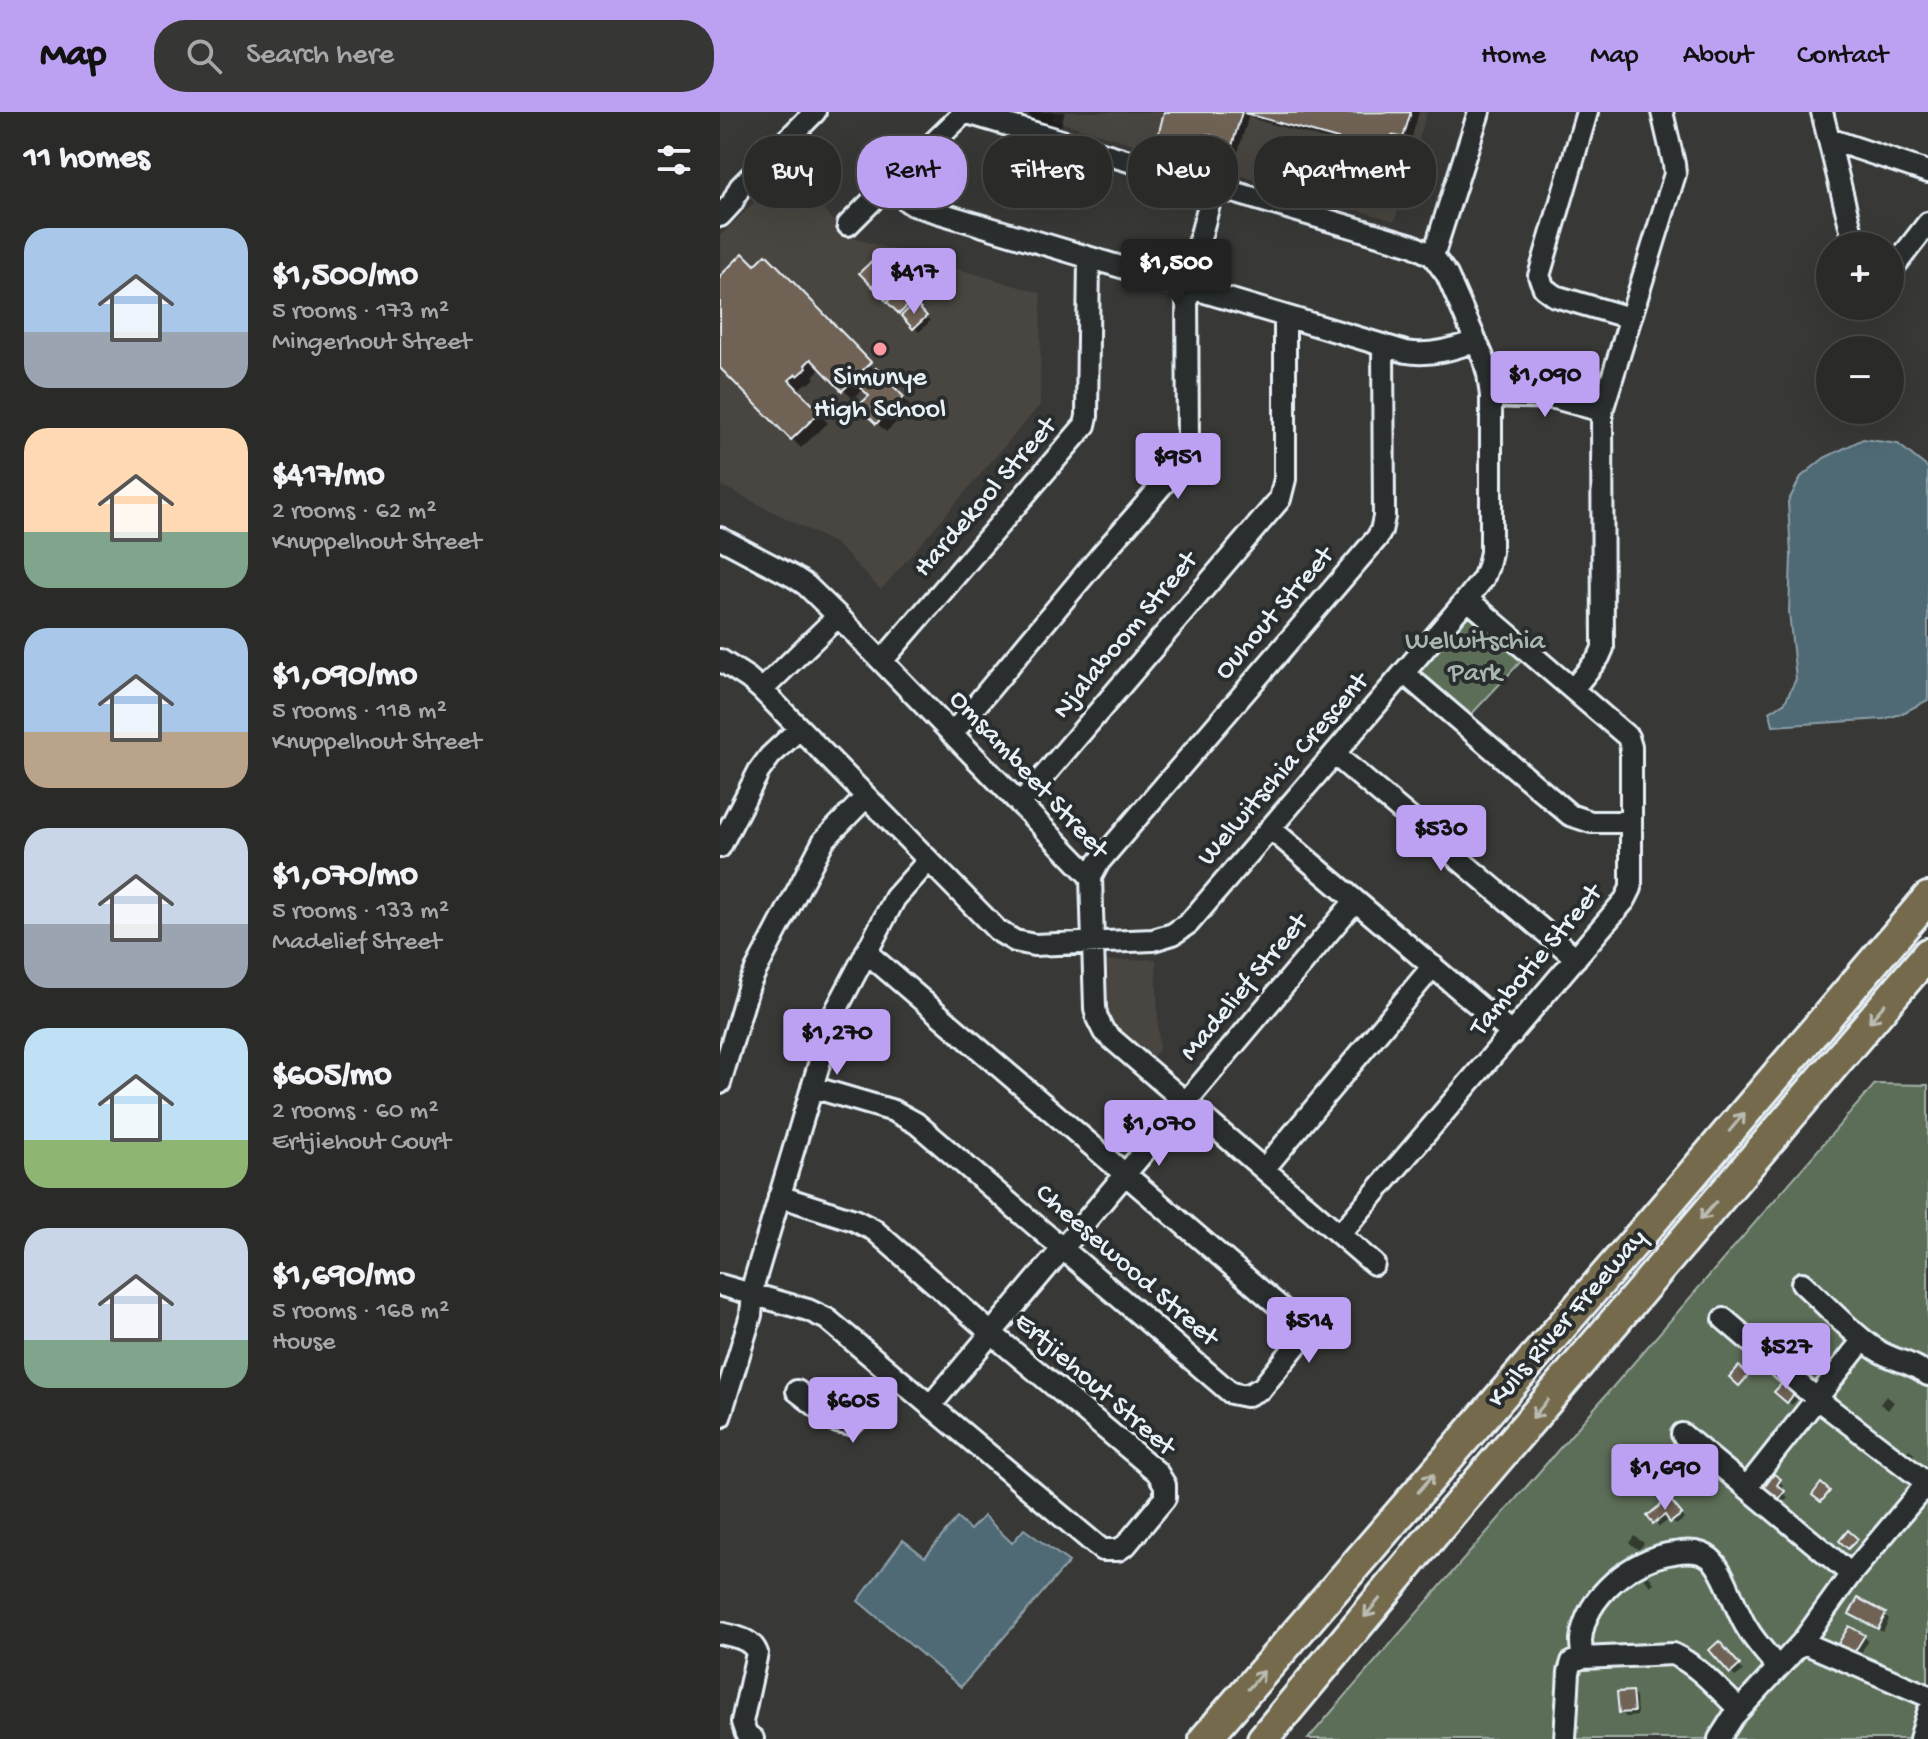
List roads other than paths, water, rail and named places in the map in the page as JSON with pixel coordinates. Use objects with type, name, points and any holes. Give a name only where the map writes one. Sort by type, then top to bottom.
[{"type":"highway","name":"Kuils River Freeway","points":[[1205,1739],[1928,898]]},
{"type":"highway","name":"Kuils River Freeway","points":[[1263,1739],[1928,954]]},
{"type":"street","points":[[939,136],[964,112],[1128,161]]},
{"type":"street","points":[[1238,193],[1412,245],[1433,256],[1479,112]]},
{"type":"street","points":[[1587,112],[1539,276],[1544,288],[1555,296],[1630,318]]},
{"type":"street","points":[[1573,689],[1603,648],[1602,411],[1675,174],[1662,112]]},
{"type":"street","points":[[1822,112],[1852,232]]},
{"type":"street","points":[[720,216],[732,203],[740,187],[814,115]]},
{"type":"street","points":[[1829,139],[1928,172]]},
{"type":"street","points":[[720,200],[730,190],[740,187]]},
{"type":"street","points":[[848,225],[865,208]]},
{"type":"street","points":[[923,208],[1406,352],[1421,354],[1476,341]]},
{"type":"street","points":[[952,734],[1186,458],[1187,287],[1208,208]]},
{"type":"street","points":[[1904,254],[1928,223]]},
{"type":"street","name":"Welwitschia Crescent","points":[[720,660],[762,690],[990,925],[1006,937],[1034,945],[1095,943],[1153,940],[1181,929],[1467,599],[1483,579],[1488,566],[1491,552],[1491,396],[1488,374],[1447,275],[1433,256]]},
{"type":"street","name":"Hardekool Street","points":[[882,661],[1083,429],[1087,416],[1089,258]]},
{"type":"street","name":"Njalaboom Street","points":[[1020,804],[1280,499],[1285,479],[1285,316]]},
{"type":"street","name":"Ouhout Street","points":[[1091,877],[1099,862],[1381,531],[1384,517],[1383,345]]},
{"type":"street","points":[[1491,396],[1549,397],[1602,411]]},
{"type":"street","name":"Omsambeet Street","points":[[720,538],[806,585],[1091,877],[1095,1008],[1104,1032],[1374,1264]]},
{"type":"street","name":"Tambotie Street","points":[[1340,1234],[1629,894],[1632,881],[1631,747],[1628,737],[1467,599]]},
{"type":"street","points":[[762,690],[838,616]]},
{"type":"street","points":[[1404,673],[1570,815],[1591,822],[1631,822]]},
{"type":"street","points":[[720,847],[759,771],[799,729]]},
{"type":"street","points":[[1334,754],[1576,958]]},
{"type":"street","points":[[720,1083],[756,970],[824,840],[866,797]]},
{"type":"street","points":[[1270,828],[1512,1034]]},
{"type":"street","points":[[720,1417],[751,1315],[754,1282],[830,1023],[895,898],[928,861]]},
{"type":"street","name":"Madelief Street","points":[[930,1406],[1355,901]]},
{"type":"street","name":"Cheesewood Street","points":[[812,1087],[894,1111],[916,1123],[1226,1390],[1246,1396],[1262,1388],[1298,1343],[1296,1322],[866,952]]},
{"type":"street","points":[[1264,1169],[1433,966]]},
{"type":"street","name":"Ertjiehout Street","points":[[720,1285],[819,1314],[1102,1550],[1113,1551],[1126,1545],[1165,1498],[1161,1476],[874,1230],[854,1220],[779,1196]]},
{"type":"street","points":[[1802,1283],[1863,1340],[1880,1352],[1920,1368],[1928,1375]]},
{"type":"street","points":[[1724,1319],[1817,1399],[1928,1482],[1851,1574],[1802,1642],[1739,1709],[1724,1737]]},
{"type":"street","points":[[1747,1487],[1863,1340]]},
{"type":"street","points":[[797,1391],[837,1422],[847,1424],[855,1421],[892,1375]]},
{"type":"street","points":[[1682,1434],[1851,1574]]},
{"type":"street","points":[[1582,1658],[1581,1640],[1588,1616],[1624,1572],[1650,1558],[1692,1551],[1704,1554],[1717,1565],[1747,1628],[1777,1667]]},
{"type":"street","points":[[720,1633],[748,1641],[757,1653],[742,1722],[746,1734],[753,1739]]},
{"type":"street","points":[[1802,1642],[1928,1696]]},
{"type":"street","points":[[1565,1739],[1569,1672],[1572,1662],[1582,1658],[1673,1654],[1700,1672],[1739,1709]]},
{"type":"street","points":[[1920,1739],[1928,1712]]},
{"type":"water","points":[[1863,439],[1898,444],[1928,468],[1928,700],[1884,719],[1773,726],[1770,712],[1785,702],[1796,679],[1789,612],[1791,556],[1788,502],[1801,477],[1824,458]]},
{"type":"water","points":[[984,1516],[1012,1543],[1024,1529],[1069,1562],[961,1687],[858,1601],[903,1540],[925,1557],[957,1518],[970,1530]]},
{"type":"place","name":"Simunye High School","points":[[880,349]]},
{"type":"park label","name":"Welwitschia Park","points":[[1475,658]]}]
